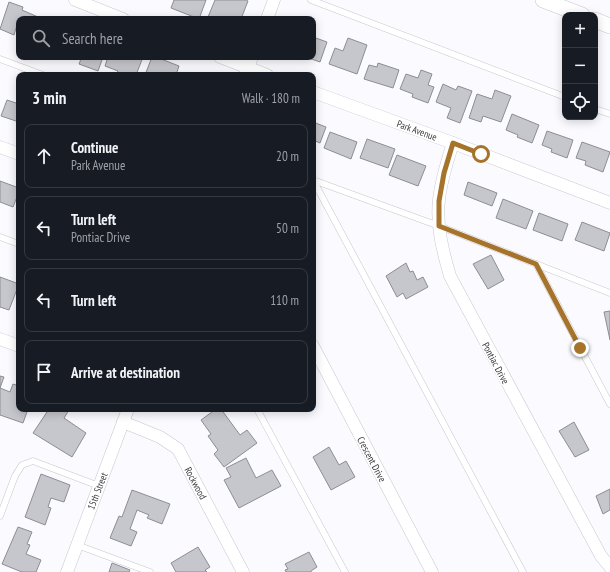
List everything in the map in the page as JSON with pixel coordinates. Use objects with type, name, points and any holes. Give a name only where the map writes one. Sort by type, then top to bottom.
[{"type":"street","points":[[75,0],[115,16]]},
{"type":"street","points":[[268,16],[274,0]]},
{"type":"street","points":[[544,0],[574,12]]},
{"type":"street","points":[[598,21],[610,26]]},
{"type":"street","points":[[228,60],[260,72]]},
{"type":"street","name":"Park Avenue","points":[[316,93],[453,143],[610,203]]},
{"type":"street","name":"Pontiac Drive","points":[[453,143],[444,173],[439,201],[439,226],[442,247],[450,276],[601,556],[610,567]]},
{"type":"street","points":[[0,147],[16,153]]},
{"type":"street","points":[[0,339],[16,345]]},
{"type":"street","name":"Crescent Drive","points":[[316,352],[432,572]]},
{"type":"street","name":"15th Street","points":[[67,572],[127,412]]},
{"type":"street","name":"Rockwood","points":[[123,422],[160,437],[178,449],[243,572]]},
{"type":"lane","points":[[311,0],[562,96]]},
{"type":"lane","points":[[0,59],[35,72]]},
{"type":"lane","points":[[598,110],[610,114]]},
{"type":"lane","points":[[316,181],[439,226],[610,293]]},
{"type":"lane","points":[[316,186],[523,572]]},
{"type":"lane","points":[[0,237],[16,243]]},
{"type":"lane","points":[[536,264],[610,404]]},
{"type":"lane","points":[[259,412],[345,572]]},
{"type":"lane","points":[[0,516],[15,476],[22,466],[33,461],[99,486]]},
{"type":"lane","points":[[77,545],[150,572]]},
{"type":"building","points":[[174,0],[206,0],[200,16],[191,16],[171,8]]},
{"type":"building","points":[[215,0],[248,1],[242,16],[208,16]]},
{"type":"building","points":[[9,2],[23,7],[22,10],[36,16],[16,16],[16,28],[14,35],[0,29]]},
{"type":"building","points":[[316,38],[327,42],[320,62],[314,60],[316,60]]},
{"type":"building","points":[[348,38],[367,45],[357,74],[329,64],[335,48],[343,51]]},
{"type":"building","points":[[81,60],[102,60],[98,71],[79,64]]},
{"type":"building","points":[[107,60],[142,60],[137,72],[118,72],[105,66]]},
{"type":"building","points":[[151,60],[164,60],[179,66],[177,72],[146,72]]},
{"type":"building","points":[[378,63],[399,70],[393,88],[364,79],[369,65],[377,67]]},
{"type":"building","points":[[421,70],[432,74],[428,85],[434,87],[428,103],[412,97],[413,94],[400,89],[406,74],[418,78]]},
{"type":"building","points":[[443,84],[456,90],[458,86],[472,91],[460,123],[447,118],[451,108],[436,102]]},
{"type":"building","points":[[495,90],[511,96],[501,122],[483,116],[481,122],[469,118],[477,94],[492,99]]},
{"type":"building","points":[[7,100],[16,103],[16,121],[1,116]]},
{"type":"building","points":[[512,114],[539,125],[532,143],[517,137],[518,135],[506,130]]},
{"type":"building","points":[[316,123],[326,127],[320,143],[316,141]]},
{"type":"building","points":[[547,131],[573,140],[567,158],[551,152],[552,149],[542,145]]},
{"type":"building","points":[[330,132],[357,142],[351,159],[324,148]]},
{"type":"building","points":[[367,139],[395,149],[388,168],[360,158]]},
{"type":"building","points":[[582,142],[610,152],[603,172],[585,165],[586,161],[576,158]]},
{"type":"building","points":[[397,155],[426,166],[418,186],[389,175]]},
{"type":"building","points":[[0,181],[16,187],[16,200],[13,207],[0,202]]},
{"type":"building","points":[[468,182],[497,193],[492,206],[464,195]]},
{"type":"building","points":[[503,199],[533,211],[526,229],[496,218]]},
{"type":"building","points":[[539,213],[568,224],[562,241],[533,230]]},
{"type":"building","points":[[582,222],[610,233],[604,251],[575,240]]},
{"type":"building","points":[[491,255],[504,280],[488,289],[473,264]]},
{"type":"building","points":[[406,263],[410,272],[413,271],[417,280],[423,277],[428,287],[406,299],[403,293],[397,297],[386,276]]},
{"type":"building","points":[[0,277],[16,283],[16,292],[9,310],[0,307]]},
{"type":"building","points":[[610,311],[610,340],[604,312]]},
{"type":"building","points":[[0,376],[4,377],[0,388]]},
{"type":"building","points":[[13,384],[16,385],[16,412],[27,412],[23,423],[0,415],[0,388],[10,392]]},
{"type":"building","points":[[47,412],[68,412],[64,418],[86,433],[72,457],[33,433]]},
{"type":"building","points":[[212,412],[223,412],[240,435],[247,430],[257,443],[224,467],[214,454],[218,450],[208,436],[211,434],[201,420]]},
{"type":"building","points":[[574,422],[589,450],[575,457],[559,431]]},
{"type":"building","points":[[329,447],[339,465],[346,461],[355,477],[331,490],[313,457]]},
{"type":"building","points":[[246,458],[256,478],[272,470],[281,486],[239,508],[224,480],[231,477],[226,468]]},
{"type":"building","points":[[41,474],[70,485],[64,502],[51,498],[48,507],[51,508],[45,525],[25,517]]},
{"type":"building","points":[[610,489],[610,510],[603,514],[596,496]]},
{"type":"building","points":[[132,490],[170,504],[162,524],[147,518],[149,515],[137,510],[130,529],[137,532],[131,546],[110,538],[119,516],[122,517]]},
{"type":"building","points":[[18,527],[32,532],[27,544],[30,545],[26,554],[41,560],[36,572],[22,572],[2,564]]},
{"type":"building","points":[[198,547],[210,567],[205,570],[207,572],[176,572],[171,563]]},
{"type":"building","points":[[309,552],[317,567],[311,572],[286,572],[285,570],[288,569],[285,564]]},
{"type":"building","points":[[112,563],[130,570],[129,572],[109,572]]},
{"type":"route","points":[[481,154],[453,143],[444,173],[439,201],[439,226],[536,264],[580,348]]}]
